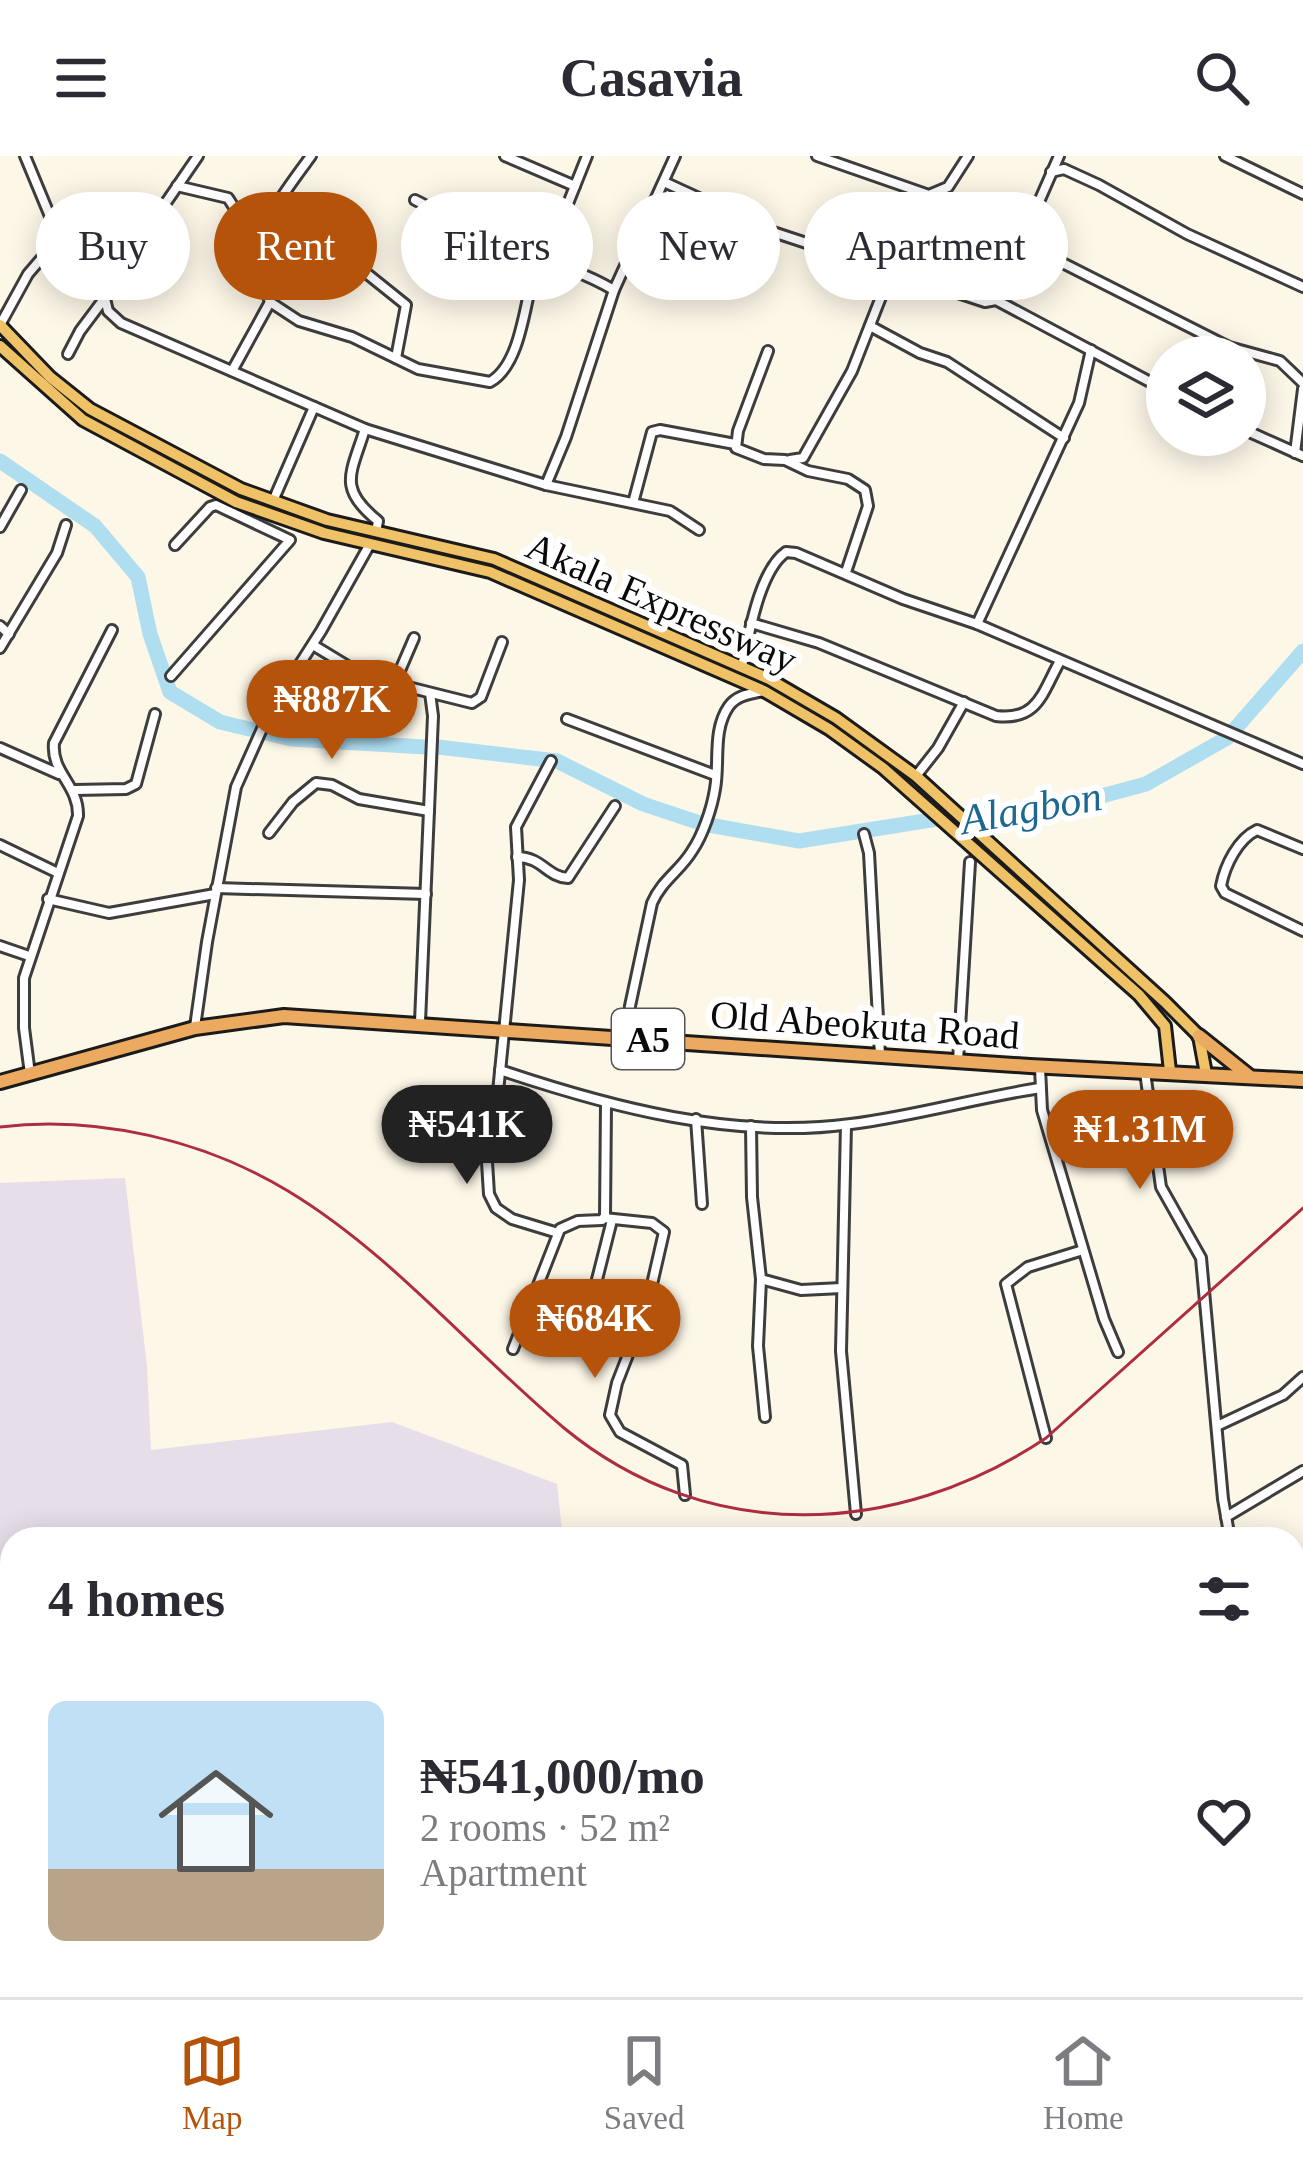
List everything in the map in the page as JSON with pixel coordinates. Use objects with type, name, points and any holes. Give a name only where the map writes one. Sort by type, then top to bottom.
[{"type":"highway","name":"Old Abeokuta Road","points":[[0,1082],[195,1028],[284,1016],[1303,1080]]},
{"type":"highway","points":[[1199,1036],[1250,1077]]},
{"type":"main road","name":"Akala Expressway","points":[[0,325],[90,410],[236,502],[300,525],[490,572],[767,685],[836,718],[916,776],[938,806]]},
{"type":"main road","name":"Akala Expressway","points":[[0,346],[82,420],[142,447],[327,520],[494,559],[742,666],[938,806],[1154,1011],[1169,1037],[1170,1071]]},
{"type":"main road","name":"Akala Expressway","points":[[960,827],[1148,986],[1199,1036]]},
{"type":"main road","points":[[1199,1036],[1206,1073]]},
{"type":"street","points":[[25,156],[40,192]]},
{"type":"street","points":[[173,192],[198,156]]},
{"type":"street","points":[[286,192],[311,156]]},
{"type":"street","points":[[505,156],[575,186]]},
{"type":"street","points":[[572,192],[587,156]]},
{"type":"street","points":[[546,485],[614,290],[675,156]]},
{"type":"street","points":[[817,156],[929,195],[948,187],[968,156]]},
{"type":"street","points":[[1225,156],[1303,194]]},
{"type":"street","points":[[1058,157],[1064,170]]},
{"type":"street","points":[[1042,192],[1058,157]]},
{"type":"street","points":[[1051,172],[1064,170],[1303,287]]},
{"type":"street","points":[[664,182],[804,243]]},
{"type":"street","points":[[177,186],[214,195]]},
{"type":"street","points":[[0,325],[36,265]]},
{"type":"street","points":[[1068,266],[1229,347],[1280,361],[1297,372],[1303,386],[1299,454],[1266,439]]},
{"type":"street","points":[[593,278],[614,290]]},
{"type":"street","points":[[377,282],[406,305],[396,358]]},
{"type":"street","points":[[68,354],[103,300]]},
{"type":"street","points":[[104,300],[108,311],[121,322],[365,429],[546,485],[670,511],[699,530]]},
{"type":"street","points":[[232,371],[270,302],[298,321],[352,337],[418,369],[483,383],[497,379],[518,338],[525,300]]},
{"type":"street","points":[[768,350],[735,444],[760,458],[803,458],[852,371],[877,300]]},
{"type":"street","points":[[980,300],[996,300],[1146,380]]},
{"type":"street","points":[[870,326],[920,353],[939,357],[1064,438]]},
{"type":"street","points":[[977,624],[1079,403],[1091,350]]},
{"type":"street","points":[[273,501],[314,407]]},
{"type":"street","points":[[365,429],[348,485],[352,498],[378,521],[376,532]]},
{"type":"street","points":[[633,503],[648,439],[655,430],[735,444]]},
{"type":"street","points":[[785,460],[808,471],[848,479],[865,490],[868,506],[847,572]]},
{"type":"street","points":[[0,527],[21,490]]},
{"type":"street","points":[[175,545],[217,505],[290,540]]},
{"type":"street","points":[[0,648],[57,553],[66,525]]},
{"type":"street","points":[[171,676],[281,555],[300,525]]},
{"type":"street","points":[[195,1028],[236,787],[261,732],[370,544]]},
{"type":"street","points":[[742,666],[761,594],[782,553],[812,558],[1303,764]]},
{"type":"street","points":[[752,623],[819,643],[995,716],[1021,716],[1038,702],[1060,661]]},
{"type":"street","points":[[0,626],[9,634]]},
{"type":"street","points":[[30,1074],[23,999],[29,956],[78,816],[74,790],[53,759],[54,743],[112,630]]},
{"type":"street","points":[[395,682],[413,638]]},
{"type":"street","points":[[313,645],[356,673],[476,703],[502,642]]},
{"type":"street","points":[[627,1037],[652,902],[696,844],[715,792],[719,733],[727,709],[735,699],[767,685]]},
{"type":"street","points":[[420,1022],[430,693]]},
{"type":"street","points":[[916,776],[964,702]]},
{"type":"street","points":[[74,790],[126,789],[136,784],[155,714]]},
{"type":"street","points":[[567,718],[716,775]]},
{"type":"street","points":[[0,748],[61,774]]},
{"type":"street","points":[[551,761],[517,822],[519,880],[499,1092],[486,1137],[489,1194],[504,1215],[558,1233]]},
{"type":"street","points":[[268,833],[292,802],[316,783],[332,784],[359,799],[429,811]]},
{"type":"street","points":[[517,857],[532,857],[568,878],[615,806]]},
{"type":"street","points":[[1303,849],[1252,831],[1242,839],[1221,886],[1225,893],[1303,932]]},
{"type":"street","points":[[864,834],[880,1055]]},
{"type":"street","points":[[0,845],[58,873]]},
{"type":"street","points":[[958,1061],[970,862]]},
{"type":"street","points":[[48,899],[109,913],[216,891],[426,894]]},
{"type":"street","points":[[0,946],[29,956]]},
{"type":"street","points":[[1040,1066],[1042,1110],[1118,1352]]},
{"type":"street","points":[[500,1070],[606,1104],[751,1126],[846,1125],[1040,1088]]},
{"type":"street","points":[[1144,1070],[1161,1187],[1202,1258],[1228,1527]]},
{"type":"street","points":[[581,1343],[608,1219],[606,1104]]},
{"type":"street","points":[[697,1119],[702,1204]]},
{"type":"street","points":[[846,1125],[842,1372],[856,1514]]},
{"type":"street","points":[[751,1126],[765,1417]]},
{"type":"street","points":[[513,1349],[558,1233],[570,1222],[652,1223],[664,1232],[647,1306],[617,1383],[611,1420],[620,1432],[682,1465],[685,1495]]},
{"type":"street","points":[[1046,1438],[1006,1284],[1028,1267],[1083,1250]]},
{"type":"street","points":[[761,1279],[801,1290],[842,1288]]},
{"type":"street","points":[[1217,1426],[1301,1384]]},
{"type":"street","points":[[1226,1517],[1303,1472]]},
{"type":"shaded area","points":[[125,1178],[147,1366],[151,1450],[392,1422],[557,1484],[562,1527],[0,1527],[0,1183]]},
{"type":"waterway","name":"Alagbon","points":[[0,461],[95,526],[138,577],[150,634],[170,692],[220,722],[291,739],[425,747]]},
{"type":"waterway","name":"Alagbon","points":[[709,825],[799,841],[956,816],[1057,808],[1146,784],[1227,738],[1303,651]]},
{"type":"waterway","name":"Alagbon","points":[[438,747],[557,761],[643,804],[700,823]]},
{"type":"railway","points":[[0,1127],[74,1125],[149,1135],[255,1173],[362,1243],[564,1428],[620,1466],[679,1493],[740,1509],[803,1515],[866,1510],[928,1495],[988,1471],[1046,1438],[1303,1208]]}]
